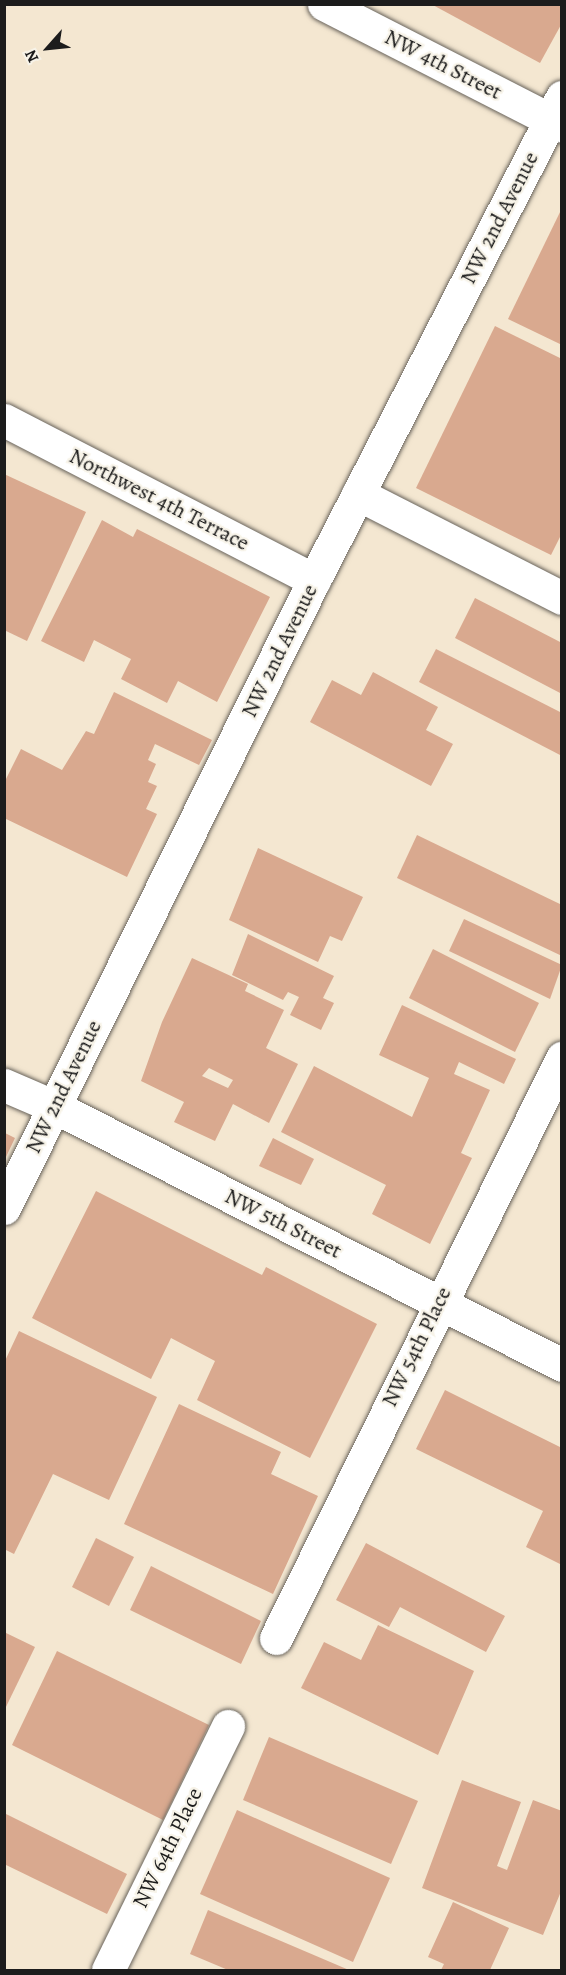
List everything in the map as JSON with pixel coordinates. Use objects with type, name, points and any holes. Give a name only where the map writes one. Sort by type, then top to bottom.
[{"type":"street","name":"NW 4th Street","points":[[324,4],[558,114]]},
{"type":"street","name":"NW 2nd Avenue","points":[[4,1208],[314,580],[558,114]]},
{"type":"street","name":"Northwest 4th Terrace","points":[[4,420],[314,580]]},
{"type":"street","points":[[358,494],[561,598]]},
{"type":"street","name":"NW 54th Place","points":[[276,1638],[438,1304],[561,1058]]},
{"type":"street","name":"NW 5th Street","points":[[4,1085],[55,1107],[561,1365]]},
{"type":"street","name":"NW 64th Place","points":[[108,1971],[228,1726]]},
{"type":"building","points":[[431,4],[562,4],[562,23],[540,63]]},
{"type":"building","points":[[562,208],[562,345],[508,319]]},
{"type":"building","points":[[495,326],[562,359],[562,533],[551,555],[416,488]]},
{"type":"building","points":[[4,474],[86,512],[27,641],[4,630]]},
{"type":"building","points":[[102,520],[133,537],[137,529],[270,597],[217,702],[178,681],[167,703],[121,679],[131,659],[94,640],[84,662],[41,641]]},
{"type":"building","points":[[475,598],[562,643],[562,694],[455,638]]},
{"type":"building","points":[[436,649],[562,713],[562,756],[419,682]]},
{"type":"building","points":[[373,672],[438,707],[426,730],[453,744],[431,786],[310,722],[332,680],[361,695]]},
{"type":"building","points":[[114,692],[212,740],[199,765],[155,744],[148,760],[156,764],[148,782],[157,786],[146,809],[157,814],[127,877],[4,818],[4,783],[21,749],[62,770],[86,731],[94,734]]},
{"type":"building","points":[[417,835],[562,905],[562,956],[397,878]]},
{"type":"building","points":[[258,848],[363,897],[342,941],[330,936],[318,962],[229,920]]},
{"type":"building","points":[[464,919],[562,965],[550,999],[449,951]]},
{"type":"building","points":[[248,934],[334,976],[323,998],[334,1003],[321,1030],[290,1015],[299,997],[288,992],[283,1000],[232,975]]},
{"type":"building","points":[[433,949],[539,1003],[515,1052],[409,998]]},
{"type":"building","points":[[192,958],[248,984],[245,991],[284,1010],[266,1048],[298,1064],[269,1123],[233,1104],[215,1141],[174,1122],[184,1102],[141,1081],[162,1022]],"holes":[[[209,1068],[233,1080],[228,1088],[202,1076]]]},
{"type":"building","points":[[402,1005],[516,1059],[504,1084],[459,1062],[454,1074],[490,1090],[461,1153],[472,1158],[430,1244],[372,1214],[386,1185],[281,1132],[314,1066],[412,1117],[429,1078],[379,1055]]},
{"type":"building","points":[[5,1133],[15,1138],[5,1159]]},
{"type":"building","points":[[273,1138],[314,1159],[301,1185],[259,1166]]},
{"type":"building","points":[[96,1191],[262,1275],[266,1267],[377,1324],[310,1458],[197,1400],[215,1361],[171,1338],[151,1379],[32,1318]]},
{"type":"building","points":[[19,1331],[157,1397],[109,1500],[53,1474],[14,1554],[4,1549],[4,1363]]},
{"type":"building","points":[[445,1390],[562,1448],[562,1565],[526,1547],[543,1511],[416,1449]]},
{"type":"building","points":[[179,1404],[281,1452],[271,1474],[318,1496],[273,1594],[124,1524]]},
{"type":"building","points":[[96,1538],[134,1557],[109,1606],[72,1587]]},
{"type":"building","points":[[366,1543],[505,1616],[486,1652],[400,1607],[389,1627],[336,1600]]},
{"type":"building","points":[[151,1566],[261,1621],[241,1664],[130,1610]]},
{"type":"building","points":[[378,1625],[474,1671],[438,1755],[301,1688],[324,1642],[361,1660]]},
{"type":"building","points":[[4,1632],[35,1647],[4,1711]]},
{"type":"building","points":[[57,1651],[209,1725],[163,1820],[12,1745]]},
{"type":"building","points":[[269,1737],[418,1801],[391,1864],[243,1800]]},
{"type":"building","points":[[462,1780],[521,1802],[497,1866],[507,1870],[533,1800],[562,1811],[562,1889],[543,1935],[422,1888]]},
{"type":"building","points":[[237,1810],[390,1878],[353,1962],[200,1894]]},
{"type":"building","points":[[4,1813],[127,1874],[107,1914],[4,1864]]},
{"type":"building","points":[[453,1902],[509,1928],[490,1970],[441,1970],[444,1964],[428,1957]]},
{"type":"building","points":[[208,1910],[349,1970],[228,1970],[190,1954]]}]
